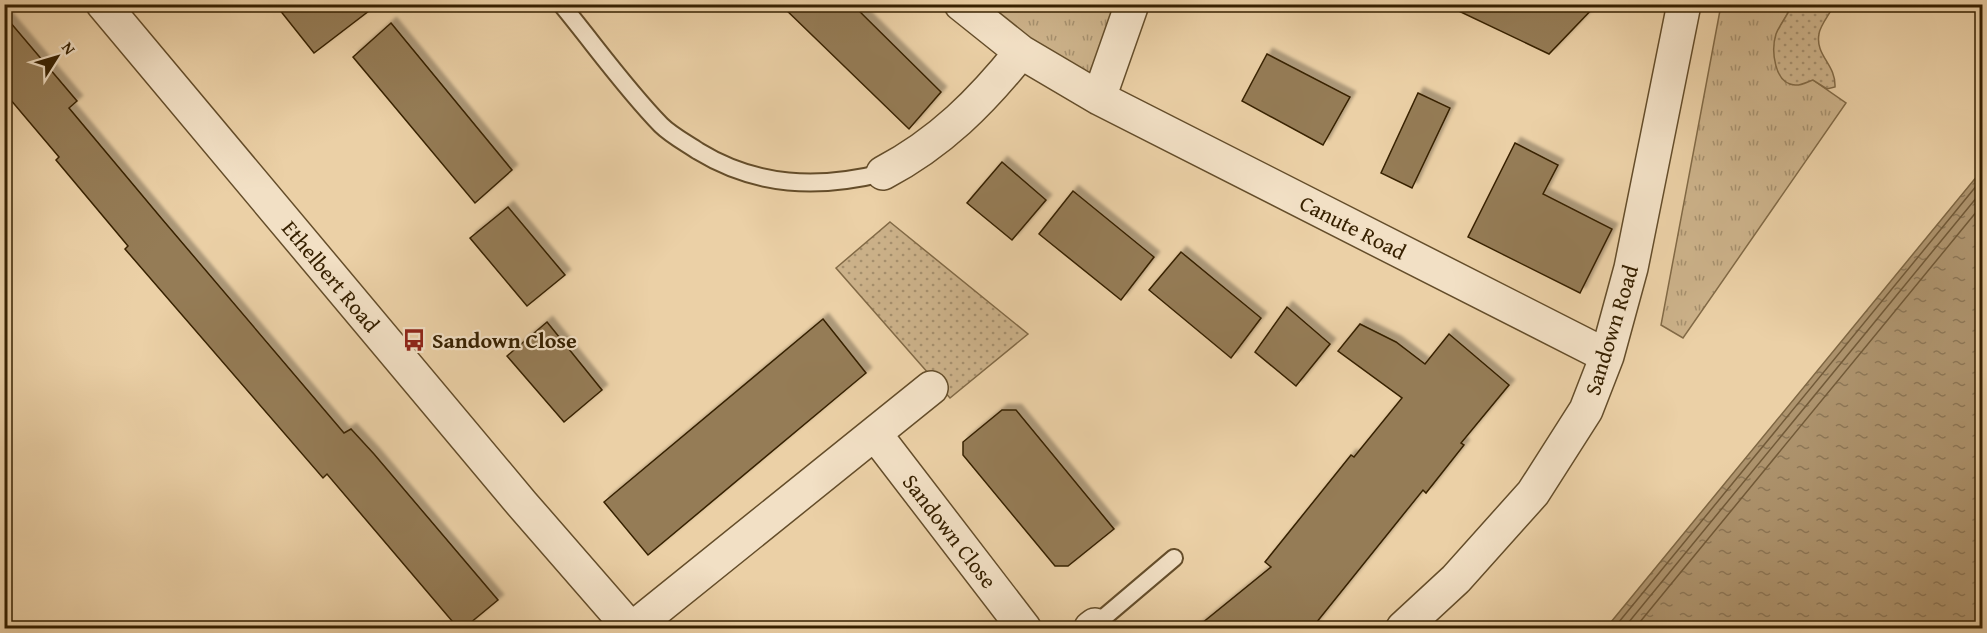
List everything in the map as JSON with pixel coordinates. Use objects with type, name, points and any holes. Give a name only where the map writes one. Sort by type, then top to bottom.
[{"type":"street","name":"Ethelbert Road","points":[[103,4],[522,504],[632,628]]},
{"type":"street","name":"Canute Road","points":[[961,4],[1020,52],[1099,98],[1607,356]]},
{"type":"street","points":[[1099,98],[1132,4]]},
{"type":"street","name":"Sandown Road","points":[[1403,628],[1456,579],[1533,493],[1586,410],[1607,356],[1631,268],[1684,4]]},
{"type":"street","points":[[883,173],[909,159],[962,118],[988,93],[1020,52]]},
{"type":"street","points":[[632,628],[931,388]]},
{"type":"street","name":"Sandown Close","points":[[875,434],[1024,628]]},
{"type":"lane","points":[[561,4],[662,126],[711,159],[772,182],[829,184],[883,173]]},
{"type":"lane","points":[[1093,627],[1174,558]]},
{"type":"green space","points":[[961,5],[1132,5],[1099,98]]},
{"type":"green space","points":[[1721,5],[1792,5],[1777,33],[1813,80],[1846,103],[1683,338],[1661,325]]},
{"type":"green space","points":[[1792,5],[1834,5],[1821,27],[1819,42],[1832,72],[1835,87],[1827,89],[1813,80],[1795,85],[1782,79],[1778,73],[1774,57],[1776,34]]},
{"type":"green space","points":[[890,222],[1028,334],[950,398],[836,268]]},
{"type":"water","points":[[1982,170],[1982,628],[1606,628],[1625,605]]},
{"type":"building","points":[[275,4],[378,4],[314,53]]},
{"type":"building","points":[[780,4],[852,4],[941,92],[909,129]]},
{"type":"building","points":[[1444,4],[1597,4],[1549,54]]},
{"type":"building","points":[[4,15],[77,101],[69,108],[162,219],[344,433],[351,429],[498,600],[464,628],[458,628],[327,474],[323,478],[125,249],[128,246],[56,160],[59,157],[4,92]]},
{"type":"building","points":[[391,23],[512,170],[475,203],[353,57]]},
{"type":"building","points":[[1267,54],[1350,97],[1323,145],[1242,101]]},
{"type":"building","points":[[1418,93],[1450,108],[1412,188],[1381,173]]},
{"type":"building","points":[[1515,143],[1558,165],[1543,194],[1612,229],[1580,293],[1468,237]]},
{"type":"building","points":[[1002,162],[1046,200],[1012,240],[967,203]]},
{"type":"building","points":[[1073,191],[1154,257],[1121,300],[1039,234]]},
{"type":"building","points":[[508,207],[565,275],[527,306],[470,238]]},
{"type":"building","points":[[1181,252],[1261,318],[1231,358],[1149,290]]},
{"type":"building","points":[[1287,307],[1330,344],[1296,386],[1255,352]]},
{"type":"building","points":[[823,319],[866,373],[648,555],[604,502]]},
{"type":"building","points":[[547,322],[602,390],[564,422],[507,356]]},
{"type":"building","points":[[1360,324],[1396,342],[1425,364],[1449,334],[1509,385],[1461,443],[1464,445],[1426,493],[1423,490],[1312,628],[1196,628],[1271,567],[1265,562],[1351,455],[1354,457],[1402,398],[1338,351]]},
{"type":"building","points":[[1002,410],[1016,410],[1114,529],[1068,566],[1055,566],[963,455],[963,442]]},
{"type":"place","name":"Sandown Close","points":[[414,340]]}]
